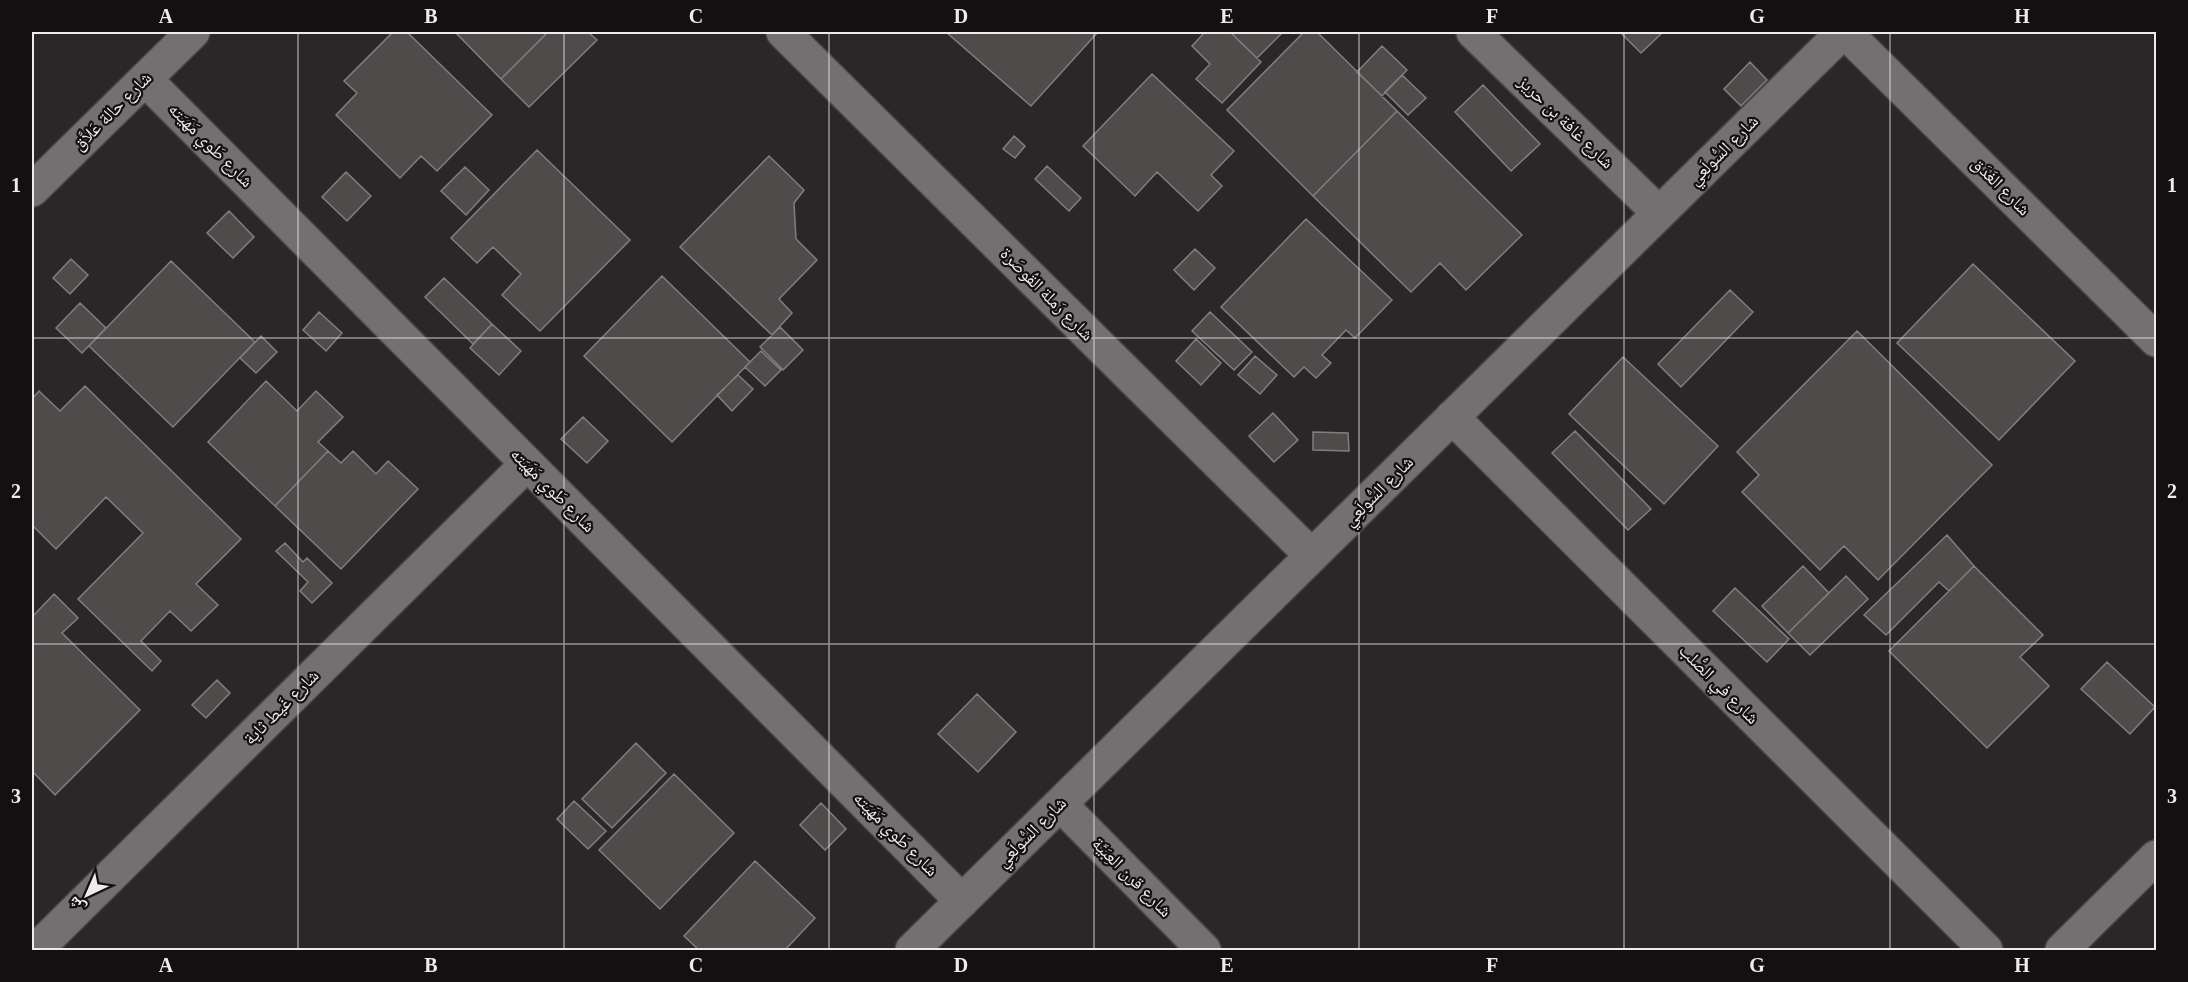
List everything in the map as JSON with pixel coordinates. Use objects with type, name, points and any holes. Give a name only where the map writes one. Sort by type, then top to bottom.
[{"type":"street","name":"شارع حالة عَلاَّق","points":[[32,190],[193,32]]},
{"type":"street","name":"شارع رَملة القُوصَرة","points":[[783,32],[1312,556]]},
{"type":"street","name":"شارع غافة بن حريز","points":[[1473,32],[1659,213]]},
{"type":"street","name":"شارع السُّولَعِي","points":[[912,951],[1844,32]]},
{"type":"street","name":"شارع الغَدَق","points":[[1844,32],[2157,340]]},
{"type":"street","name":"شارع طَوي مَهَيَته","points":[[145,79],[962,901]]},
{"type":"street","name":"شارع في الصُّلب","points":[[1452,417],[1986,951]]},
{"type":"street","name":"شارع غَيط ثاية","points":[[37,951],[52,933],[527,464]]},
{"type":"street","name":"شارع قرن العِبَيَّة","points":[[1060,804],[1204,951]]},
{"type":"street","points":[[2062,951],[2157,858]]},
{"type":"building","points":[[393,32],[407,32],[492,115],[437,171],[421,156],[400,178],[336,115],[357,93],[344,81]]},
{"type":"building","points":[[455,32],[548,32],[501,79]]},
{"type":"building","points":[[548,32],[588,32],[597,40],[529,107],[501,79]]},
{"type":"building","points":[[946,32],[1098,32],[1031,106]]},
{"type":"building","points":[[1205,32],[1230,32],[1261,62],[1222,103],[1196,79],[1210,64],[1192,46]]},
{"type":"building","points":[[1230,32],[1283,32],[1257,58]]},
{"type":"building","points":[[1304,32],[1317,32],[1397,111],[1313,196],[1227,110]]},
{"type":"building","points":[[1620,32],[1663,32],[1641,53]]},
{"type":"building","points":[[1382,46],[1407,70],[1382,96],[1357,72]]},
{"type":"building","points":[[1750,62],[1767,80],[1741,106],[1724,89]]},
{"type":"building","points":[[1152,74],[1234,151],[1211,175],[1222,186],[1198,211],[1157,172],[1135,196],[1083,146]]},
{"type":"building","points":[[1402,75],[1426,98],[1408,115],[1385,92]]},
{"type":"building","points":[[1483,85],[1540,144],[1511,171],[1455,112]]},
{"type":"building","points":[[1397,111],[1522,235],[1466,290],[1440,263],[1411,292],[1313,196]]},
{"type":"building","points":[[1014,136],[1025,146],[1015,158],[1003,149]]},
{"type":"building","points":[[537,150],[630,240],[540,331],[502,295],[521,274],[493,247],[477,263],[451,238]]},
{"type":"building","points":[[769,156],[804,190],[794,203],[796,239],[817,260],[779,299],[792,313],[772,335],[680,247]]},
{"type":"building","points":[[1047,166],[1081,198],[1069,211],[1035,179]]},
{"type":"building","points":[[465,167],[489,190],[466,215],[441,191]]},
{"type":"building","points":[[346,172],[371,196],[347,221],[322,197]]},
{"type":"building","points":[[229,211],[254,237],[233,258],[207,233]]},
{"type":"building","points":[[1306,219],[1392,300],[1355,338],[1346,330],[1322,355],[1331,363],[1316,378],[1304,367],[1294,377],[1221,307]]},
{"type":"building","points":[[1195,249],[1215,268],[1194,290],[1174,270]]},
{"type":"building","points":[[71,259],[88,275],[70,294],[53,278]]},
{"type":"building","points":[[171,261],[255,342],[173,427],[89,346]]},
{"type":"building","points":[[1973,264],[2075,361],[1999,440],[1897,343]]},
{"type":"building","points":[[662,276],[750,362],[672,442],[584,356]]},
{"type":"building","points":[[444,278],[492,324],[473,344],[425,297]]},
{"type":"building","points":[[1730,290],[1753,312],[1681,387],[1658,364]]},
{"type":"building","points":[[80,303],[106,328],[82,353],[56,328]]},
{"type":"building","points":[[319,312],[342,333],[326,351],[303,330]]},
{"type":"building","points":[[1210,312],[1252,352],[1234,370],[1192,331]]},
{"type":"building","points":[[492,324],[521,351],[499,375],[470,348]]},
{"type":"building","points":[[780,327],[803,350],[783,370],[760,347]]},
{"type":"building","points":[[1857,331],[1992,465],[1878,580],[1844,546],[1820,570],[1742,492],[1759,475],[1737,452]]},
{"type":"building","points":[[261,336],[277,352],[256,373],[240,358]]},
{"type":"building","points":[[1196,339],[1221,363],[1201,385],[1176,361]]},
{"type":"building","points":[[761,351],[781,370],[765,386],[745,367]]},
{"type":"building","points":[[1255,356],[1277,375],[1260,394],[1238,375]]},
{"type":"building","points":[[1623,357],[1718,446],[1664,504],[1569,414]]},
{"type":"building","points":[[738,375],[753,389],[732,411],[717,395]]},
{"type":"building","points":[[266,381],[297,411],[316,391],[343,417],[318,442],[328,451],[275,506],[208,442]]},
{"type":"building","points":[[85,386],[241,539],[196,584],[218,605],[191,631],[170,611],[141,641],[161,661],[152,671],[78,599],[143,533],[106,497],[56,549],[32,525],[32,399],[39,391],[60,411]]},
{"type":"building","points":[[1273,413],[1298,440],[1274,462],[1249,436]]},
{"type":"building","points":[[583,417],[608,441],[587,463],[561,439]]},
{"type":"building","points":[[1575,431],[1651,509],[1628,530],[1552,453]]},
{"type":"building","points":[[1313,432],[1348,433],[1349,451],[1313,450]]},
{"type":"building","points":[[328,451],[341,463],[353,451],[376,474],[388,461],[418,489],[341,569],[275,506]]},
{"type":"building","points":[[1947,535],[1974,566],[1949,591],[1939,582],[1886,635],[1864,615]]},
{"type":"building","points":[[285,543],[303,562],[307,558],[332,583],[312,603],[300,591],[308,582],[276,551]]},
{"type":"building","points":[[1803,566],[1829,593],[1788,633],[1762,606]]},
{"type":"building","points":[[1974,566],[2043,635],[2020,657],[2049,686],[1987,748],[1889,651]]},
{"type":"building","points":[[1846,576],[1868,599],[1810,655],[1788,633]]},
{"type":"building","points":[[1735,588],[1789,639],[1767,662],[1713,611]]},
{"type":"building","points":[[54,594],[78,618],[62,633],[140,710],[55,795],[32,771],[32,617]]},
{"type":"building","points":[[2107,662],[2155,707],[2130,734],[2081,689]]},
{"type":"building","points":[[217,680],[230,693],[206,718],[192,705]]},
{"type":"building","points":[[977,694],[1016,732],[978,772],[938,734]]},
{"type":"building","points":[[636,743],[666,773],[612,828],[582,799]]},
{"type":"building","points":[[674,774],[734,833],[660,909],[599,850]]},
{"type":"building","points":[[574,801],[606,831],[588,849],[557,819]]},
{"type":"building","points":[[821,803],[846,829],[825,850],[800,825]]},
{"type":"building","points":[[755,861],[815,918],[785,950],[699,950],[684,936]]}]
